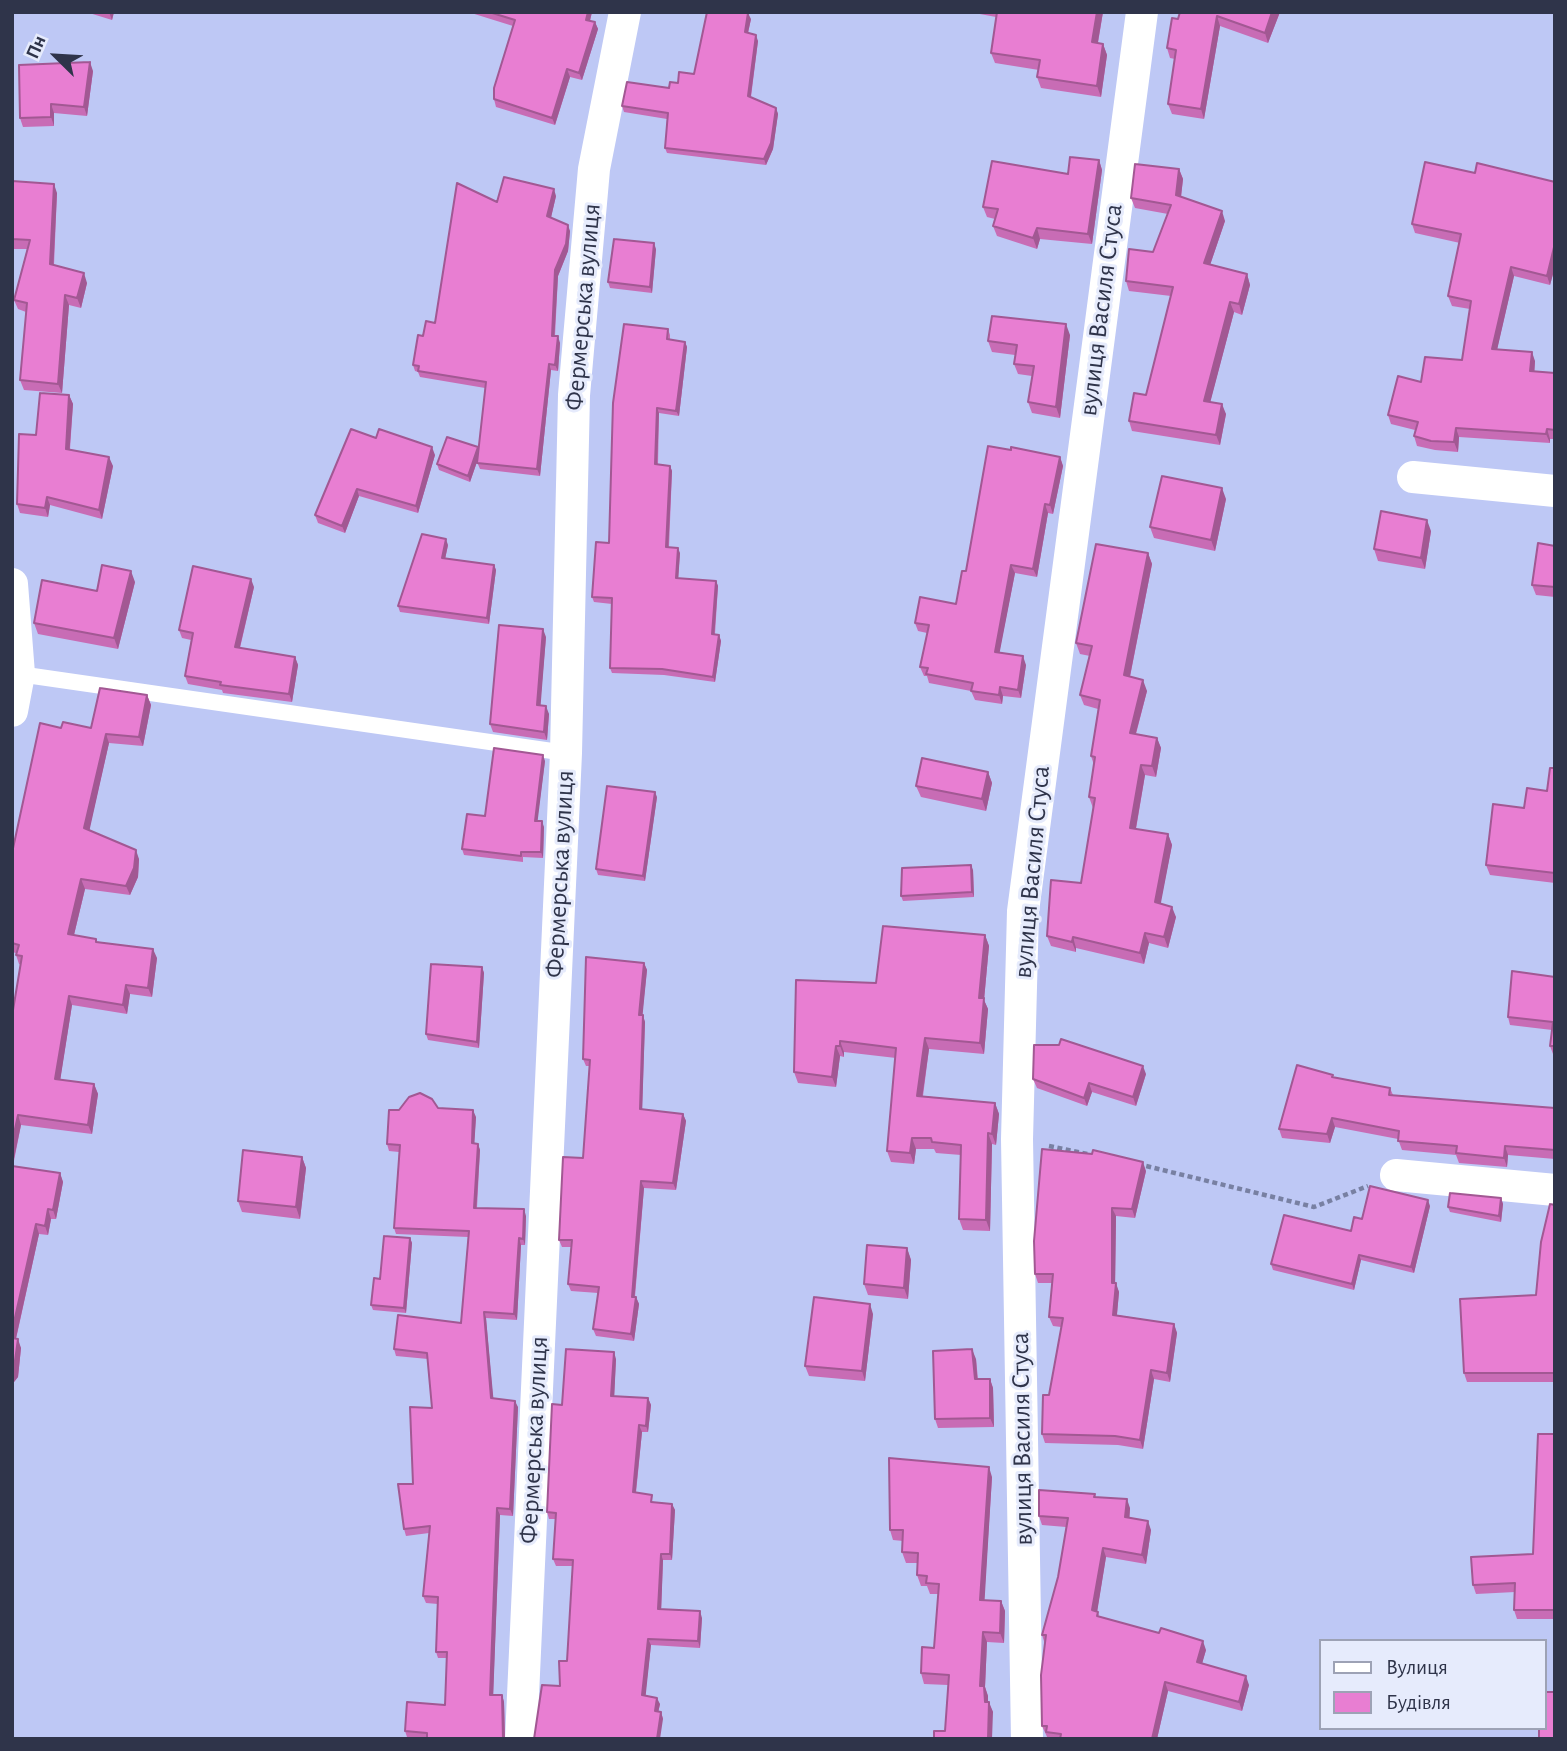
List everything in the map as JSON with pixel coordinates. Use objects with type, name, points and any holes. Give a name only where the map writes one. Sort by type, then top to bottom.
[{"type":"street","name":"Фермерська вулиця","points":[[521,1739],[566,753],[574,396],[594,169],[625,12]]},
{"type":"street","name":"вулиця Василя Стуса","points":[[1027,1739],[1017,1139],[1023,911],[1142,12]]},
{"type":"street","points":[[1413,477],[1555,491]]},
{"type":"street","points":[[12,584],[19,674],[12,711]]},
{"type":"street","points":[[1396,1175],[1555,1190]]},
{"type":"lane","points":[[19,674],[566,753]]},
{"type":"path","points":[[1017,1139],[1093,1155]]},
{"type":"path","points":[[1130,1163],[1314,1207],[1396,1175]]},
{"type":"building","points":[[489,12],[588,12],[586,20],[595,22],[579,73],[567,69],[552,118],[494,99],[494,88],[515,20]]},
{"type":"building","points":[[707,12],[748,13],[745,32],[756,35],[748,96],[776,108],[771,143],[764,159],[665,148],[668,113],[622,106],[627,82],[669,88],[670,82],[678,83],[679,72],[694,74]]},
{"type":"building","points":[[997,12],[1097,12],[1092,42],[1103,44],[1097,86],[1037,77],[1040,60],[991,53]]},
{"type":"building","points":[[1180,12],[1272,12],[1265,33],[1217,16],[1201,109],[1168,104],[1176,50],[1167,48],[1172,18],[1178,19]]},
{"type":"building","points":[[90,62],[84,107],[51,104],[51,117],[20,118],[19,65]]},
{"type":"building","points":[[1070,157],[1099,160],[1088,234],[1037,228],[1033,238],[993,226],[998,209],[983,207],[992,161],[1068,174]]},
{"type":"building","points":[[1425,162],[1475,173],[1477,163],[1555,182],[1555,243],[1547,276],[1511,267],[1492,349],[1532,352],[1530,371],[1555,373],[1555,430],[1547,429],[1546,434],[1456,428],[1454,442],[1431,441],[1414,436],[1418,422],[1388,415],[1398,376],[1421,382],[1425,357],[1462,360],[1471,301],[1448,296],[1461,234],[1412,224]]},
{"type":"building","points":[[1135,164],[1179,169],[1176,195],[1222,211],[1204,263],[1247,274],[1239,304],[1230,302],[1204,401],[1222,404],[1216,435],[1129,421],[1134,393],[1146,395],[1173,287],[1126,281],[1129,249],[1153,252],[1171,205],[1131,198]]},
{"type":"building","points":[[504,177],[554,189],[547,216],[568,225],[566,244],[555,270],[552,336],[558,336],[555,365],[549,364],[537,469],[477,463],[486,382],[418,371],[419,366],[413,365],[418,335],[423,336],[426,321],[435,323],[457,183],[497,202]]},
{"type":"building","points":[[12,181],[54,184],[50,264],[84,273],[77,298],[65,295],[58,384],[20,380],[27,303],[14,300],[30,240],[12,239]]},
{"type":"building","points":[[614,239],[654,243],[650,287],[608,282]]},
{"type":"building","points":[[992,316],[1066,324],[1056,407],[1028,402],[1034,366],[1014,364],[1017,345],[988,341]]},
{"type":"building","points":[[624,324],[668,329],[667,339],[685,342],[676,411],[657,408],[655,464],[670,466],[666,547],[678,548],[676,578],[716,581],[712,634],[719,635],[713,677],[662,669],[610,668],[612,598],[592,597],[596,542],[609,543],[613,403]]},
{"type":"building","points":[[40,393],[69,395],[66,449],[109,457],[99,510],[47,497],[45,508],[17,504],[19,434],[36,435]]},
{"type":"building","points":[[351,429],[376,438],[379,429],[432,447],[416,506],[357,489],[342,526],[315,515]]},
{"type":"building","points":[[447,437],[478,447],[468,476],[437,464]]},
{"type":"building","points":[[988,446],[1011,450],[1011,447],[1060,457],[1050,505],[1045,504],[1033,569],[1011,565],[995,652],[1023,656],[1018,690],[1000,687],[999,695],[971,691],[973,683],[926,674],[928,668],[920,667],[929,625],[915,623],[920,597],[956,604],[962,571],[966,571]]},
{"type":"building","points":[[1162,476],[1222,488],[1211,540],[1150,527]]},
{"type":"building","points":[[1381,511],[1427,520],[1421,558],[1374,549]]},
{"type":"building","points":[[422,534],[446,539],[442,558],[494,565],[487,618],[398,606]]},
{"type":"building","points":[[1538,543],[1555,546],[1555,587],[1532,585]]},
{"type":"building","points":[[1096,544],[1148,553],[1124,675],[1143,680],[1130,733],[1157,738],[1152,766],[1141,765],[1130,828],[1168,834],[1155,902],[1172,907],[1164,937],[1145,933],[1140,953],[1073,937],[1072,942],[1047,936],[1051,880],[1081,883],[1095,798],[1089,797],[1095,757],[1091,756],[1100,700],[1080,695],[1092,646],[1076,643]]},
{"type":"building","points":[[102,565],[131,571],[114,638],[34,623],[42,580],[97,591]]},
{"type":"building","points":[[193,566],[251,579],[235,647],[295,657],[289,694],[220,685],[221,682],[185,676],[193,633],[179,630]]},
{"type":"building","points":[[499,625],[543,629],[537,705],[546,706],[544,732],[490,724]]},
{"type":"building","points":[[100,688],[147,695],[139,737],[106,734],[84,828],[136,850],[134,868],[126,886],[81,879],[68,934],[96,939],[96,942],[153,949],[148,988],[126,985],[123,1005],[69,996],[55,1079],[94,1084],[88,1125],[18,1115],[12,1143],[12,1016],[22,956],[16,955],[19,945],[12,943],[12,853],[40,723],[61,728],[63,722],[91,728]]},
{"type":"building","points":[[494,748],[543,755],[535,821],[542,821],[541,852],[521,852],[521,856],[462,849],[467,814],[485,816]]},
{"type":"building","points":[[922,758],[988,772],[982,799],[916,786]]},
{"type":"building","points":[[1550,768],[1555,768],[1555,873],[1486,865],[1493,804],[1524,808],[1527,788],[1547,791]]},
{"type":"building","points":[[607,786],[655,792],[643,876],[596,869]]},
{"type":"building","points":[[971,865],[972,892],[901,896],[902,868]]},
{"type":"building","points":[[883,926],[985,935],[979,998],[984,998],[980,1043],[925,1038],[917,1096],[995,1103],[992,1134],[988,1133],[986,1220],[959,1219],[961,1145],[932,1142],[931,1138],[912,1138],[910,1153],[887,1151],[896,1048],[840,1041],[840,1046],[836,1046],[832,1077],[794,1072],[796,980],[876,983]]},
{"type":"building","points":[[586,957],[644,963],[639,1015],[643,1015],[640,1109],[683,1114],[673,1183],[641,1181],[632,1297],[636,1297],[631,1334],[593,1329],[599,1287],[568,1284],[572,1240],[559,1240],[563,1157],[583,1158],[590,1060],[583,1059]]},
{"type":"building","points":[[431,964],[482,967],[477,1042],[426,1034]]},
{"type":"building","points":[[1512,971],[1555,977],[1555,1046],[1550,1046],[1553,1022],[1508,1017]]},
{"type":"building","points":[[1061,1039],[1143,1066],[1133,1097],[1089,1083],[1084,1098],[1033,1079],[1034,1045],[1059,1045]]},
{"type":"building","points":[[1297,1065],[1333,1075],[1332,1077],[1390,1088],[1389,1095],[1555,1108],[1555,1150],[1505,1146],[1504,1158],[1456,1153],[1457,1146],[1398,1141],[1399,1131],[1332,1118],[1327,1134],[1279,1129]]},
{"type":"building","points":[[420,1093],[432,1099],[438,1108],[473,1110],[472,1143],[478,1144],[474,1208],[524,1209],[523,1239],[519,1238],[514,1314],[484,1312],[491,1398],[515,1401],[510,1509],[497,1508],[490,1695],[502,1695],[503,1739],[427,1739],[427,1733],[405,1731],[407,1702],[445,1705],[447,1652],[436,1652],[438,1597],[423,1596],[430,1526],[404,1529],[398,1484],[413,1484],[410,1407],[432,1408],[427,1353],[394,1349],[398,1315],[461,1323],[469,1231],[394,1228],[400,1145],[387,1144],[389,1110],[399,1110],[409,1097]]},
{"type":"building","points":[[1042,1149],[1092,1154],[1093,1150],[1143,1162],[1132,1209],[1112,1208],[1112,1283],[1116,1283],[1113,1315],[1174,1324],[1167,1373],[1151,1370],[1140,1440],[1115,1436],[1042,1434],[1043,1395],[1049,1395],[1063,1318],[1049,1317],[1053,1274],[1035,1274],[1034,1241]]},
{"type":"building","points":[[243,1150],[302,1157],[296,1207],[238,1201]]},
{"type":"building","points":[[12,1166],[60,1173],[53,1210],[48,1209],[45,1226],[36,1224],[12,1331]]},
{"type":"building","points":[[1370,1186],[1428,1200],[1411,1267],[1359,1255],[1352,1284],[1271,1264],[1284,1215],[1351,1231],[1354,1217],[1362,1219]]},
{"type":"building","points":[[1450,1193],[1501,1198],[1499,1216],[1448,1207]]},
{"type":"building","points":[[1550,1204],[1555,1205],[1555,1434],[1554,1373],[1464,1373],[1460,1299],[1536,1295],[1541,1242]]},
{"type":"building","points":[[384,1236],[410,1238],[404,1308],[371,1305],[374,1278],[380,1279]]},
{"type":"building","points":[[867,1245],[907,1248],[904,1288],[864,1284]]},
{"type":"building","points":[[814,1297],[870,1304],[862,1371],[805,1366]]},
{"type":"building","points":[[12,1338],[18,1339],[12,1371]]},
{"type":"building","points":[[566,1349],[614,1352],[611,1396],[648,1398],[646,1426],[639,1425],[633,1492],[652,1495],[651,1502],[672,1504],[670,1554],[661,1554],[658,1609],[700,1611],[698,1641],[648,1639],[642,1695],[657,1698],[655,1711],[661,1712],[657,1739],[534,1739],[542,1685],[560,1686],[559,1661],[567,1661],[573,1560],[553,1559],[556,1513],[547,1512],[552,1404],[562,1405]]},
{"type":"building","points":[[972,1349],[975,1379],[990,1379],[990,1418],[935,1419],[933,1351]]},
{"type":"building","points":[[1538,1434],[1555,1434],[1555,1610],[1514,1610],[1515,1583],[1473,1585],[1471,1557],[1533,1554]]},
{"type":"building","points":[[889,1458],[989,1467],[980,1600],[1001,1601],[1000,1633],[983,1632],[980,1686],[984,1686],[985,1702],[989,1702],[988,1739],[934,1739],[934,1731],[945,1731],[949,1675],[921,1673],[922,1647],[934,1648],[939,1584],[926,1583],[927,1576],[917,1575],[918,1553],[902,1552],[903,1530],[890,1530]]},
{"type":"building","points":[[1039,1490],[1127,1499],[1125,1517],[1148,1521],[1142,1555],[1103,1548],[1092,1610],[1098,1612],[1097,1616],[1159,1633],[1161,1628],[1203,1641],[1197,1662],[1246,1676],[1239,1702],[1165,1682],[1152,1739],[1060,1739],[1061,1734],[1046,1732],[1047,1726],[1042,1726],[1041,1675],[1046,1635],[1042,1635],[1058,1577],[1068,1518],[1039,1516]]},
{"type":"building","points":[[1546,1692],[1555,1692],[1555,1739],[1539,1739],[1539,1730],[1546,1730]]}]
